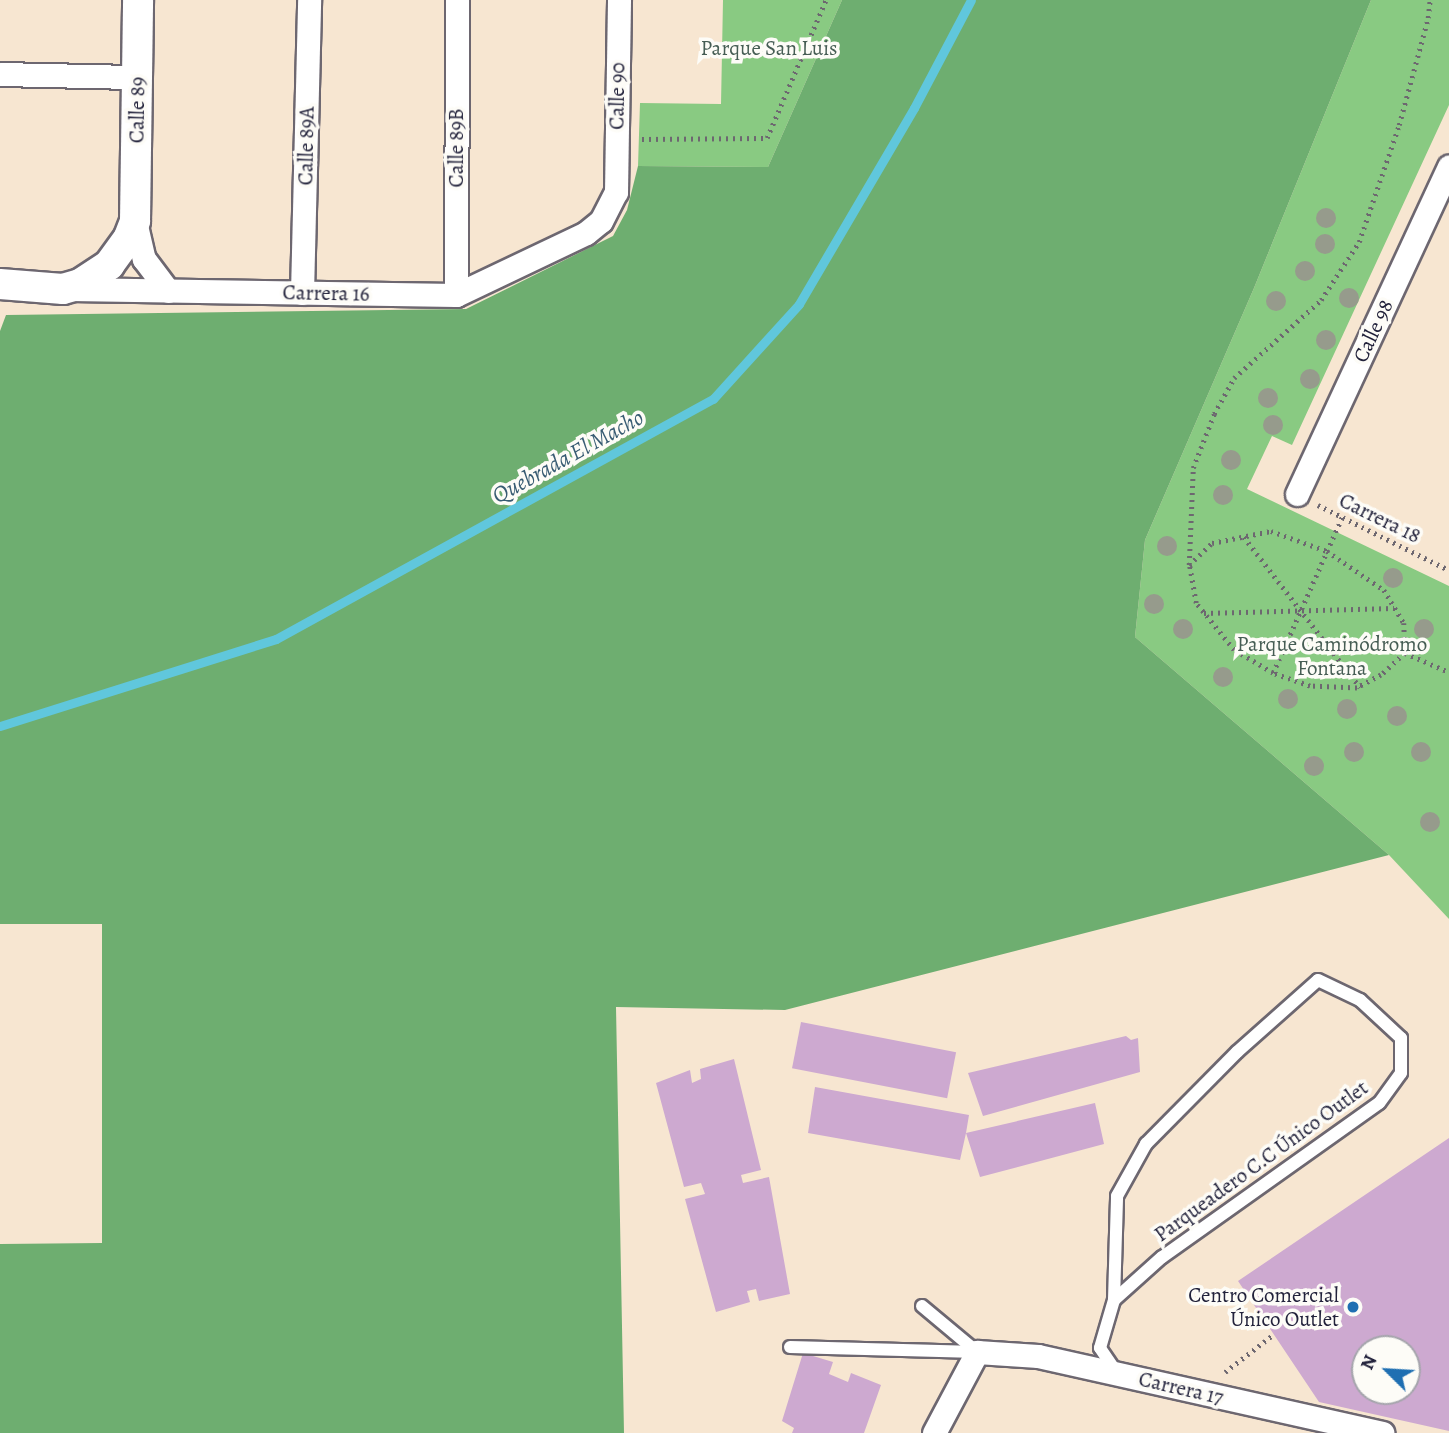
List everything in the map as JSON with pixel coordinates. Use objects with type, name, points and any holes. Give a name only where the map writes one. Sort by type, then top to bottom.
[{"type":"street","name":"Calle 89","points":[[138,0],[135,221],[144,259],[168,291]]},
{"type":"street","name":"Calle 89A","points":[[302,293],[309,0]]},
{"type":"street","name":"Calle 89B","points":[[456,295],[457,0]]},
{"type":"street","name":"Calle 90","points":[[616,191],[619,0]]},
{"type":"street","points":[[0,74],[137,77]]},
{"type":"street","name":"Calle 98","points":[[1297,494],[1449,167]]},
{"type":"street","name":"Carrera 16","points":[[0,284],[63,289],[456,295],[586,233],[601,221],[616,191]]},
{"type":"street","name":"Calle 89","points":[[63,289],[95,276],[109,265],[120,252],[135,221]]},
{"type":"street","points":[[934,1433],[977,1352]]},
{"type":"street","name":"Carrera 17","points":[[977,1352],[1038,1356],[1383,1433]]},
{"type":"lane","name":"Parqueadero C.C Único Outlet","points":[[1114,1300],[1162,1256],[1380,1103],[1401,1073],[1401,1038],[1360,1000],[1318,980],[1237,1052],[1146,1144],[1117,1196],[1114,1300],[1100,1348],[1106,1361],[1120,1374]]},
{"type":"lane","points":[[922,1306],[977,1352]]},
{"type":"lane","points":[[790,1347],[977,1352]]},
{"type":"path","points":[[617,139],[767,138],[826,0]]},
{"type":"path","points":[[1189,565],[1212,543],[1271,531],[1327,551],[1384,590],[1405,623],[1405,653],[1381,675],[1360,687],[1310,686],[1273,673],[1234,650],[1196,603],[1189,565],[1193,468],[1214,414],[1234,378],[1321,300],[1359,242],[1399,125],[1428,18],[1430,0]]},
{"type":"path","name":"Carrera 18","points":[[1297,494],[1449,570]]},
{"type":"path","points":[[1273,673],[1342,517]]},
{"type":"path","points":[[1244,537],[1360,687]]},
{"type":"path","points":[[1204,613],[1395,608]]},
{"type":"path","points":[[1405,653],[1449,672]]},
{"type":"path","points":[[1203,1393],[1274,1334]]},
{"type":"green space","name":"Parque San Luis","points":[[723,0],[842,0],[768,167],[638,166],[640,103],[721,104]]},
{"type":"green space","points":[[842,0],[1371,0],[1254,288],[1145,540],[1135,637],[1389,855],[785,1010],[616,1007],[624,1433],[0,1433],[0,1244],[102,1243],[102,924],[0,924],[0,331],[6,315],[466,309],[613,236],[627,210],[638,166],[768,167]]},
{"type":"green space","name":"Parque Caminódromo Fontana","points":[[1371,0],[1449,0],[1449,105],[1292,445],[1272,436],[1247,489],[1449,586],[1449,919],[1389,855],[1135,637],[1145,540],[1254,288]]},
{"type":"building","points":[[801,1022],[956,1052],[947,1098],[792,1068]]},
{"type":"building","points":[[1126,1036],[1131,1040],[1138,1038],[1140,1072],[983,1116],[968,1073]]},
{"type":"building","points":[[734,1059],[761,1170],[741,1175],[743,1183],[769,1177],[790,1294],[759,1301],[756,1289],[747,1291],[750,1302],[716,1312],[685,1199],[705,1194],[701,1183],[684,1187],[656,1083],[690,1070],[692,1083],[701,1079],[700,1069]]},
{"type":"building","points":[[815,1087],[969,1115],[960,1160],[808,1133]]},
{"type":"building","points":[[1095,1103],[1104,1144],[980,1177],[966,1133]]},
{"type":"building","name":"Centro Comercial Único Outlet","points":[[1449,1138],[1449,1431],[1319,1402],[1238,1281]]},
{"type":"building","points":[[803,1353],[833,1362],[829,1374],[848,1382],[851,1373],[881,1385],[864,1433],[792,1433],[794,1428],[782,1421]]},
{"type":"waterway","name":"Quebrada El Macho","points":[[0,726],[276,639],[713,399],[799,304],[914,108],[971,0]]},
{"type":"place","name":"Centro Comercial Único Outlet","points":[[1353,1307]]}]
